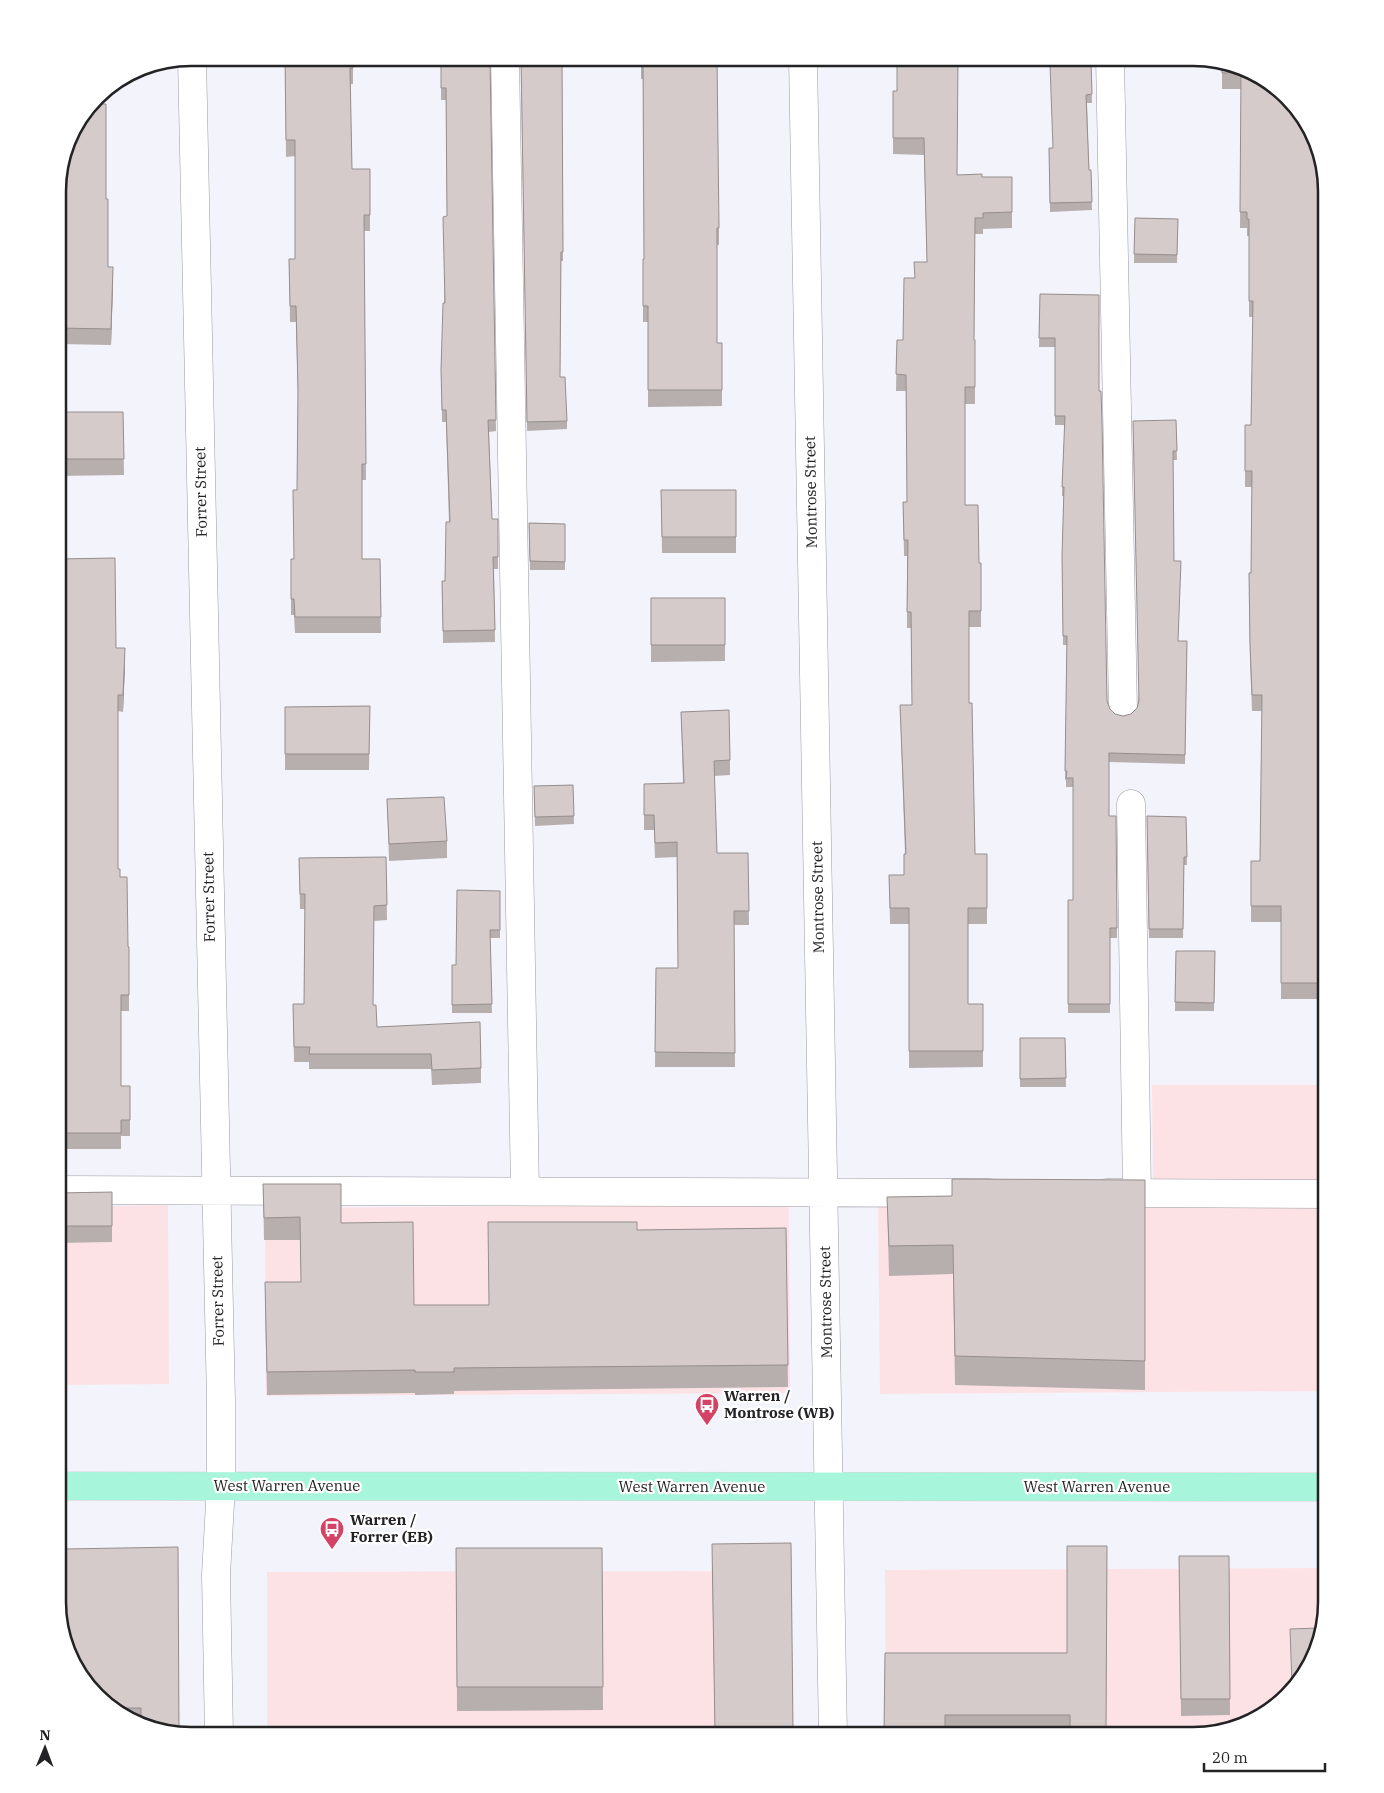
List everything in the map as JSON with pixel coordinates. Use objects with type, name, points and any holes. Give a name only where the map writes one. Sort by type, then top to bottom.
[{"type":"main road","name":"West Warren Avenue","points":[[66,1486],[1318,1487]]},
{"type":"street","name":"Forrer Street","points":[[192,67],[221,1402],[221,1486],[216,1575],[219,1727]]},
{"type":"street","points":[[505,67],[525,1191]]},
{"type":"street","name":"Montrose Street","points":[[803,67],[833,1727]]},
{"type":"street","points":[[1110,67],[1122,710]]},
{"type":"street","points":[[1131,804],[1137,1193]]},
{"type":"street","points":[[66,1190],[175,1192],[1018,1193]]},
{"type":"street","points":[[1087,1193],[1318,1194]]},
{"type":"shaded area","points":[[1152,1085],[1318,1085],[1318,1391],[880,1394],[878,1204],[1153,1203]]},
{"type":"shaded area","points":[[789,1204],[790,1393],[266,1396],[265,1208]]},
{"type":"shaded area","points":[[168,1205],[169,1384],[66,1385],[66,1207]]},
{"type":"shaded area","points":[[1318,1568],[1317,1618],[1305,1657],[1287,1684],[1262,1706],[1248,1714],[1225,1722],[1193,1727],[886,1727],[885,1570]]},
{"type":"shaded area","points":[[790,1571],[790,1727],[267,1727],[267,1572]]},
{"type":"building","points":[[285,67],[353,67],[350,68],[352,169],[370,169],[370,215],[364,215],[366,464],[362,464],[362,559],[380,559],[381,617],[295,617],[294,599],[291,599],[291,559],[294,559],[293,490],[297,490],[298,390],[296,306],[290,306],[289,259],[295,259],[295,140],[286,140]]},
{"type":"building","points":[[441,67],[490,67],[496,420],[488,420],[492,519],[498,519],[498,557],[493,557],[495,630],[443,631],[442,581],[445,581],[446,522],[450,522],[446,410],[442,410],[441,370],[443,303],[445,303],[443,217],[447,216],[446,88],[441,88]]},
{"type":"building","points":[[521,67],[562,67],[563,252],[561,252],[560,377],[565,377],[567,421],[527,422]]},
{"type":"building","points":[[643,67],[717,67],[719,228],[717,228],[717,343],[722,343],[722,390],[648,390],[648,306],[643,306]]},
{"type":"building","points":[[897,67],[958,67],[957,175],[982,174],[982,177],[1012,177],[1012,212],[983,213],[983,218],[975,218],[975,387],[965,387],[965,505],[978,505],[979,563],[981,563],[981,611],[969,611],[969,703],[972,703],[975,854],[987,854],[987,908],[968,908],[968,1004],[983,1004],[983,1051],[909,1051],[909,908],[890,908],[889,875],[904,875],[904,854],[906,854],[900,705],[912,705],[911,612],[907,612],[908,540],[904,540],[903,502],[907,502],[906,375],[896,374],[897,340],[903,340],[904,278],[915,278],[914,262],[927,262],[924,138],[893,138],[893,91],[897,91]]},
{"type":"building","points":[[1050,67],[1091,67],[1092,94],[1086,95],[1092,202],[1050,203],[1049,148],[1053,148]]},
{"type":"building","points":[[1241,76],[1269,92],[1292,115],[1305,136],[1317,175],[1318,983],[1281,983],[1281,906],[1251,906],[1251,861],[1260,861],[1262,695],[1252,695],[1249,573],[1251,573],[1252,471],[1245,471],[1245,425],[1251,425],[1253,301],[1249,301],[1249,219],[1247,219],[1247,212],[1240,212]]},
{"type":"building","points":[[102,104],[106,104],[108,267],[113,267],[111,329],[67,328],[67,175],[76,144],[83,129]]},
{"type":"building","points":[[1135,218],[1178,219],[1177,255],[1134,254]]},
{"type":"building","points":[[1040,294],[1099,295],[1099,391],[1101,391],[1102,422],[1107,701],[1110,709],[1115,714],[1123,716],[1131,714],[1137,708],[1139,701],[1133,421],[1176,420],[1177,451],[1173,451],[1174,561],[1181,561],[1178,641],[1187,641],[1185,755],[1109,753],[1109,816],[1116,816],[1117,928],[1110,928],[1110,1004],[1068,1004],[1068,900],[1073,900],[1073,778],[1066,778],[1067,771],[1065,771],[1067,636],[1063,636],[1062,556],[1064,487],[1062,487],[1065,416],[1055,416],[1055,338],[1039,338]]},
{"type":"building","points":[[67,412],[123,412],[124,459],[67,459]]},
{"type":"building","points":[[661,490],[736,490],[736,537],[662,537]]},
{"type":"building","points":[[529,523],[565,524],[565,562],[530,561]]},
{"type":"building","points":[[115,558],[116,648],[125,648],[123,695],[118,695],[118,869],[120,869],[120,877],[127,877],[129,995],[121,995],[121,1086],[130,1086],[130,1120],[121,1120],[121,1133],[66,1133],[67,559]]},
{"type":"building","points":[[651,598],[725,598],[725,645],[651,645]]},
{"type":"building","points":[[370,706],[369,754],[285,754],[285,707]]},
{"type":"building","points":[[729,710],[730,760],[714,761],[717,853],[748,853],[749,911],[734,911],[735,1053],[655,1052],[656,968],[678,968],[677,842],[655,843],[654,815],[644,815],[644,784],[684,783],[681,712]]},
{"type":"building","points":[[573,785],[574,816],[535,817],[534,786]]},
{"type":"building","points":[[444,797],[447,841],[389,844],[387,799]]},
{"type":"building","points":[[1147,816],[1186,817],[1187,857],[1184,857],[1183,929],[1149,929]]},
{"type":"building","points":[[386,857],[387,905],[374,906],[373,1005],[376,1005],[377,1027],[480,1022],[481,1068],[432,1070],[431,1054],[309,1054],[310,1047],[294,1047],[293,1004],[304,1004],[305,894],[300,894],[299,858]]},
{"type":"building","points":[[457,890],[500,891],[500,930],[490,930],[492,1004],[452,1005],[452,965],[456,965]]},
{"type":"building","points":[[1176,951],[1215,951],[1214,1003],[1175,1002]]},
{"type":"building","points":[[1020,1038],[1065,1038],[1066,1078],[1020,1079]]},
{"type":"building","points":[[952,1179],[1145,1180],[1145,1361],[955,1356],[953,1245],[889,1246],[887,1197],[952,1196]]},
{"type":"building","points":[[263,1184],[341,1184],[341,1223],[413,1222],[414,1305],[489,1305],[488,1222],[637,1222],[637,1230],[786,1228],[788,1365],[454,1368],[454,1372],[415,1372],[415,1370],[267,1372],[265,1282],[301,1282],[300,1217],[264,1218]]},
{"type":"building","points":[[112,1192],[112,1226],[66,1226],[66,1193]]},
{"type":"building","points":[[791,1543],[793,1727],[715,1727],[712,1544]]},
{"type":"building","points":[[1067,1546],[1107,1546],[1106,1727],[1070,1727],[1070,1715],[945,1715],[945,1727],[884,1727],[885,1653],[1067,1653]]},
{"type":"building","points":[[178,1547],[179,1726],[141,1716],[141,1708],[126,1708],[122,1706],[97,1684],[87,1671],[73,1642],[67,1618],[66,1549]]},
{"type":"building","points":[[456,1548],[602,1548],[603,1687],[457,1687]]},
{"type":"building","points":[[1179,1556],[1229,1556],[1230,1699],[1181,1699]]},
{"type":"building","points":[[1314,1628],[1305,1657],[1292,1678],[1290,1629]]},
{"type":"place","name":"Warren / Montrose (WB)","points":[[707,1426]]},
{"type":"place","name":"Warren / Forrer (EB)","points":[[332,1550]]}]
